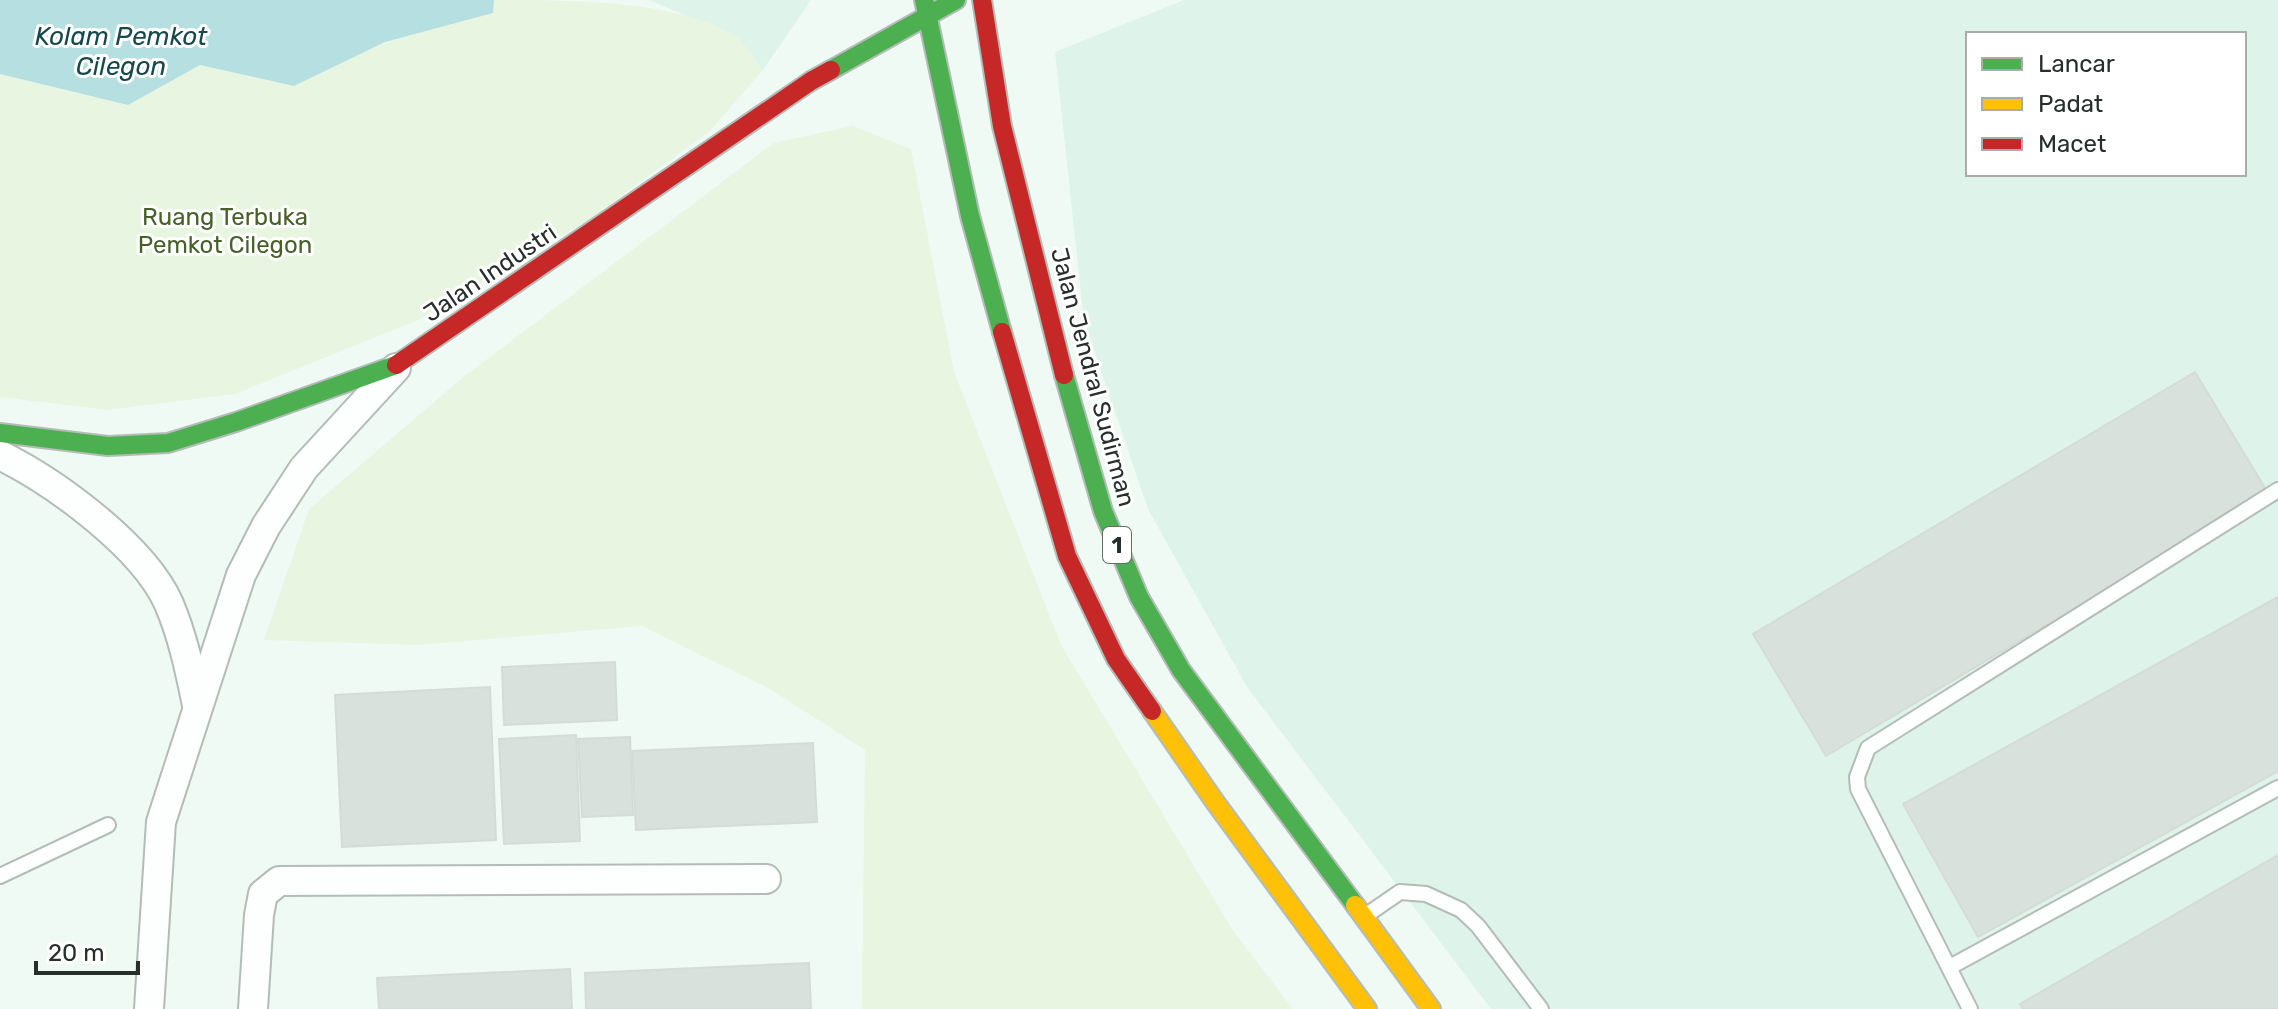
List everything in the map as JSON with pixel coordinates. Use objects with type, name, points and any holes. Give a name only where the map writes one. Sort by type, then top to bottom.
[{"type":"main road","name":"Jalan Industri","points":[[0,433],[108,446],[168,443],[399,364],[811,81],[925,8],[956,0]]},
{"type":"main road","name":"Jalan Jendral Sudirman","points":[[982,0],[1002,126],[1069,394],[1103,511],[1139,597],[1181,670],[1431,1009]]},
{"type":"main road","name":"1","points":[[925,8],[970,216],[1029,432],[1067,556],[1116,659],[1355,1003]]},
{"type":"street","points":[[149,1009],[161,822],[241,575],[266,526],[304,468],[399,364]]},
{"type":"street","points":[[0,455],[29,469],[89,514],[142,562],[169,603],[187,656],[197,706]]},
{"type":"street","points":[[253,1009],[263,894],[279,881],[766,879]]},
{"type":"lane","points":[[1970,1009],[1858,789],[1857,777],[1868,748],[2278,490]]},
{"type":"lane","points":[[1950,967],[2278,788]]},
{"type":"lane","points":[[0,876],[108,825]]},
{"type":"lane","points":[[1363,918],[1400,892],[1426,894],[1461,910],[1478,926],[1541,1009]]},
{"type":"shaded area","points":[[649,0],[811,0],[763,70],[737,37]]},
{"type":"shaded area","points":[[1184,0],[2278,0],[2278,1009],[1491,1009],[1247,687],[1148,509],[1084,321],[1055,52]]},
{"type":"green space","name":"Ruang Terbuka Pemkot Cilegon","points":[[494,0],[621,4],[684,15],[736,36],[763,70],[709,132],[585,222],[416,321],[235,394],[108,410],[0,397],[0,74],[128,105],[200,65],[294,86],[385,42],[493,13]]},
{"type":"green space","points":[[852,126],[911,149],[954,372],[1061,645],[1232,929],[1293,1009],[862,1009],[865,750],[770,689],[642,626],[419,645],[264,640],[309,509],[462,378],[774,143]]},
{"type":"water","name":"Kolam Pemkot Cilegon","points":[[0,0],[494,0],[493,13],[385,42],[294,86],[200,65],[128,105],[0,74]]},
{"type":"building","points":[[2195,372],[2268,493],[1826,756],[1753,634]]},
{"type":"building","points":[[2278,597],[2278,771],[1978,937],[1903,804]]},
{"type":"building","points":[[615,662],[617,720],[504,725],[502,667]]},
{"type":"building","points":[[490,687],[496,840],[342,847],[335,695]]},
{"type":"building","points":[[576,735],[580,841],[504,844],[499,739]]},
{"type":"building","points":[[630,737],[633,815],[582,817],[578,739]]},
{"type":"building","points":[[813,743],[817,822],[636,830],[632,751]]},
{"type":"building","points":[[2278,855],[2278,1009],[2023,1009],[2020,1004]]},
{"type":"building","points":[[809,963],[811,1009],[586,1009],[585,973]]},
{"type":"building","points":[[570,969],[572,1009],[379,1009],[377,978]]},
{"type":"traffic: fast","points":[[924,0],[970,216],[1002,332]]},
{"type":"traffic: fast","points":[[831,70],[956,0]]},
{"type":"traffic: fast","points":[[0,433],[108,446],[168,443],[396,365]]},
{"type":"traffic: fast","points":[[1064,375],[1103,511],[1139,597],[1181,670],[1355,905]]},
{"type":"traffic: slow","points":[[1152,711],[1367,1009]]},
{"type":"traffic: slow","points":[[1355,905],[1431,1009]]},
{"type":"traffic: jam","points":[[982,0],[1002,126],[1064,375]]},
{"type":"traffic: jam","points":[[396,365],[831,70]]},
{"type":"traffic: jam","points":[[1002,332],[1067,556],[1116,659],[1152,711]]}]
